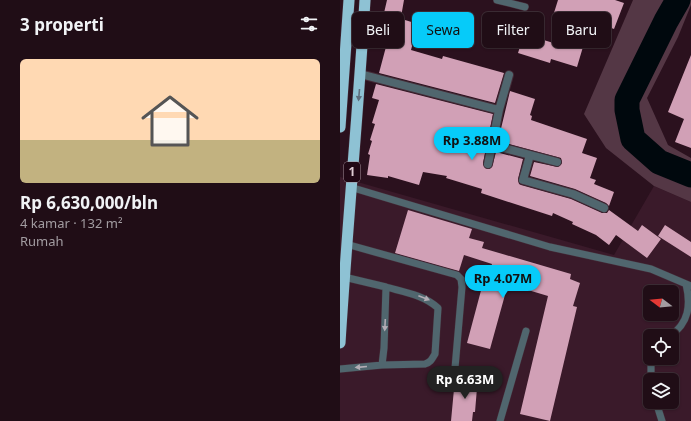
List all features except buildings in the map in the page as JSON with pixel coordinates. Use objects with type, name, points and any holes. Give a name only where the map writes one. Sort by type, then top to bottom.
[{"type":"highway","points":[[340,121],[349,0]]},
{"type":"highway","name":"1","points":[[340,343],[346,244],[344,212],[350,187],[365,0]]},
{"type":"street","points":[[360,74],[499,110]]},
{"type":"street","points":[[488,164],[499,110],[509,75]]},
{"type":"street","points":[[492,145],[556,162]]},
{"type":"street","points":[[530,155],[523,180],[573,194],[604,208]]},
{"type":"lane","points":[[497,0],[525,7]]},
{"type":"lane","points":[[350,187],[550,247],[651,269],[689,285],[690,297],[687,317],[679,329]]},
{"type":"lane","points":[[346,244],[457,275],[461,279],[462,286],[455,368]]},
{"type":"lane","points":[[340,369],[430,363],[435,354],[438,308],[432,302],[421,297],[344,277]]},
{"type":"lane","points":[[382,365],[386,287]]},
{"type":"lane","points":[[500,421],[526,331]]},
{"type":"lane","points":[[658,409],[662,421]]},
{"type":"shaded area","points":[[633,0],[691,0],[691,5],[678,37],[647,98],[668,145],[691,158],[691,202],[654,186],[606,148],[584,114]]},
{"type":"shaded area","points":[[340,177],[614,255],[654,186],[691,202],[691,421],[340,421]]},
{"type":"waterway","points":[[678,0],[627,100],[627,110],[633,139],[659,162],[691,175]]}]
